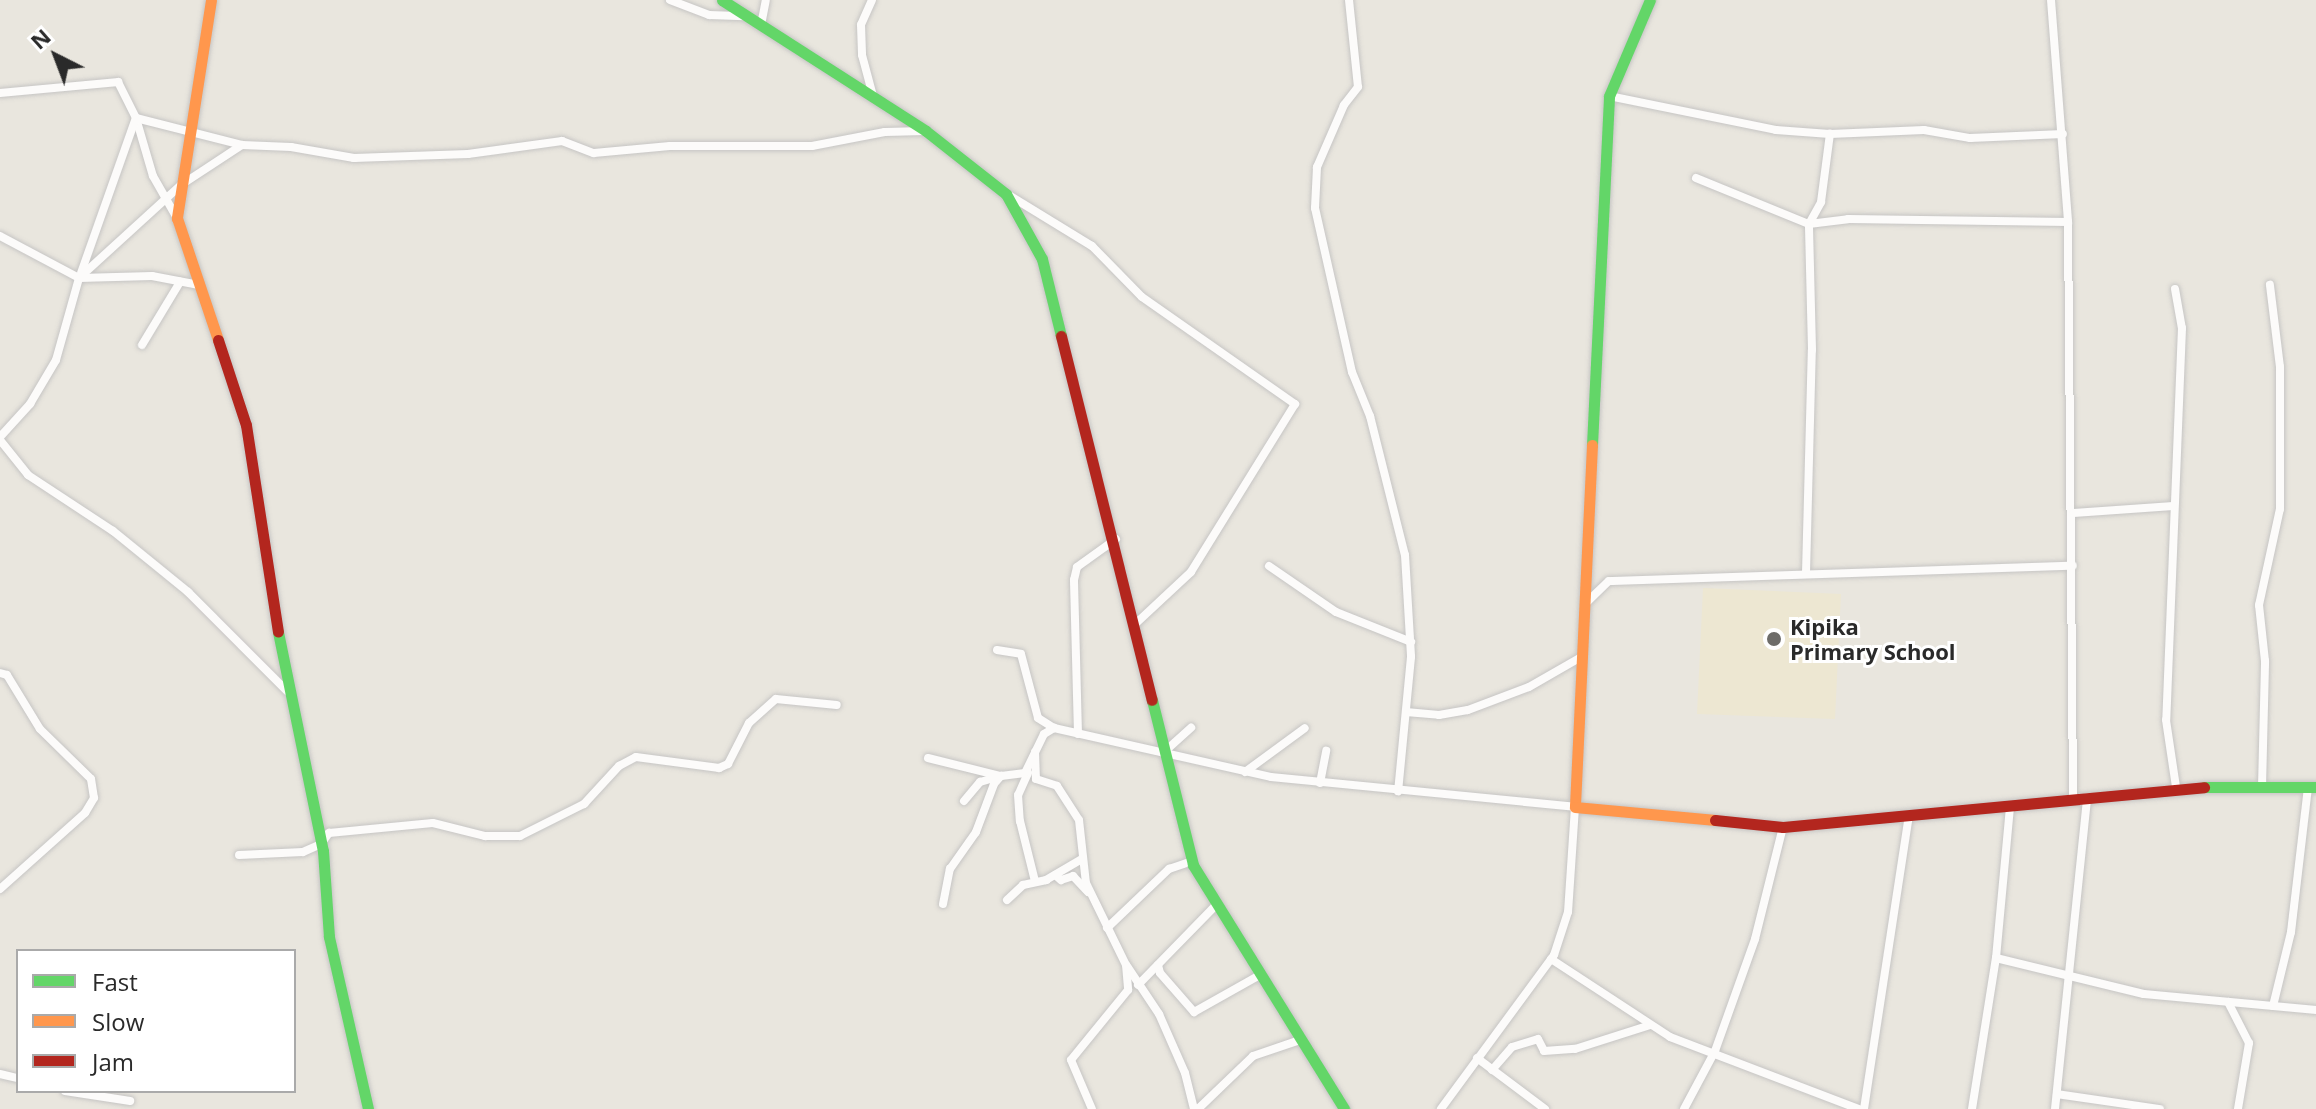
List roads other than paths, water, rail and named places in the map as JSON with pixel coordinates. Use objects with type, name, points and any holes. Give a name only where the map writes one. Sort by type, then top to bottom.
[{"type":"street","points":[[670,0],[709,15],[746,16]]},
{"type":"street","points":[[722,0],[926,131],[1006,194],[1092,246],[1142,297],[1295,404],[1191,572],[1133,626]]},
{"type":"street","points":[[761,25],[766,0]]},
{"type":"street","points":[[872,0],[861,25],[862,55],[873,96]]},
{"type":"street","points":[[1349,0],[1358,87],[1344,105],[1317,167],[1315,208],[1352,372],[1370,416],[1405,555],[1411,642],[1398,791]]},
{"type":"street","points":[[1441,1109],[1551,959],[1568,912],[1587,602],[1609,96],[1650,0]]},
{"type":"street","points":[[2051,0],[2068,222],[2074,513],[2069,711],[2073,800]]},
{"type":"street","points":[[177,218],[213,2]]},
{"type":"street","points":[[0,93],[118,82],[136,118],[165,199],[177,218],[246,425],[287,691],[321,844],[329,937],[368,1109]]},
{"type":"street","points":[[1609,96],[1678,107],[1730,124],[1830,134],[1924,130],[1970,138],[2063,134]]},
{"type":"street","points":[[136,118],[189,135],[242,145],[291,147],[354,158],[468,154],[562,141],[594,153],[670,146],[812,146],[885,132],[926,131]]},
{"type":"street","points":[[136,118],[79,278],[56,360],[30,404],[0,438],[28,475],[113,531],[188,592],[287,691]]},
{"type":"street","points":[[1806,573],[1812,350],[1809,224],[1821,202],[1830,134]]},
{"type":"street","points":[[79,278],[181,185],[242,145]]},
{"type":"street","points":[[1696,178],[1809,224],[1848,219],[2068,222]]},
{"type":"street","points":[[1006,194],[1042,259],[1116,539],[1163,754],[1192,861],[1344,1109]]},
{"type":"street","points":[[0,236],[79,278],[152,276],[199,285]]},
{"type":"street","points":[[142,345],[180,282]]},
{"type":"street","points":[[2262,787],[2265,661],[2259,605],[2280,509],[2280,367],[2270,285]]},
{"type":"street","points":[[2175,289],[2182,328],[2166,720],[2176,787]]},
{"type":"street","points":[[2074,513],[2173,506]]},
{"type":"street","points":[[1078,734],[1074,580],[1077,567],[1116,539]]},
{"type":"street","points":[[1269,566],[1336,612],[1411,642]]},
{"type":"street","points":[[1587,602],[1609,581],[2073,566]]},
{"type":"street","points":[[997,650],[1021,654],[1038,718],[1054,728],[1244,773],[1320,783],[1783,827],[2073,800],[2176,787],[2312,787],[2291,932],[2273,1006]]},
{"type":"street","points":[[1406,712],[1439,715],[1468,710],[1529,687],[1583,656]]},
{"type":"street","points":[[0,673],[7,675],[40,729],[91,779],[94,798],[85,813],[0,889]]},
{"type":"street","points":[[317,824],[329,833],[433,823],[485,836],[520,836],[584,804],[619,766],[636,757],[719,768],[728,764],[749,723],[776,699],[837,705]]},
{"type":"street","points":[[1035,881],[1020,821],[1018,795],[1044,734],[1054,728]]},
{"type":"street","points":[[1163,754],[1191,728]]},
{"type":"street","points":[[1244,773],[1305,728]]},
{"type":"street","points":[[1320,783],[1326,751]]},
{"type":"street","points":[[1035,752],[1036,779]]},
{"type":"street","points":[[928,758],[1001,776]]},
{"type":"street","points":[[964,801],[980,782],[1001,776],[1025,773],[1057,786],[1079,820],[1082,859],[1107,928],[1180,1061],[1196,1109],[1253,1056],[1300,1040]]},
{"type":"street","points":[[943,904],[950,869],[976,832],[1001,776]]},
{"type":"street","points":[[2055,1109],[2087,798]]},
{"type":"street","points":[[1972,1109],[1996,958],[2010,806]]},
{"type":"street","points":[[1551,959],[1650,1025],[1862,1109],[1909,815]]},
{"type":"street","points":[[1684,1109],[1715,1051],[1755,939],[1783,827]]},
{"type":"street","points":[[239,855],[292,853],[321,844],[329,833]]},
{"type":"street","points":[[1007,900],[1035,881],[1055,875],[1082,859]]},
{"type":"street","points":[[1107,928],[1169,869],[1192,861]]},
{"type":"street","points":[[1055,875],[1061,880],[1073,876],[1093,893]]},
{"type":"street","points":[[1138,985],[1217,904]]},
{"type":"street","points":[[1996,958],[2067,972],[2144,994],[2316,1010]]},
{"type":"street","points":[[1092,1109],[1071,1060],[1128,990],[1126,965]]},
{"type":"street","points":[[1158,965],[1194,1012],[1260,975]]},
{"type":"street","points":[[2228,1002],[2249,1043],[2238,1109]]},
{"type":"street","points":[[1492,1070],[1512,1047],[1538,1039],[1544,1051],[1575,1049],[1650,1025]]},
{"type":"street","points":[[1477,1058],[1545,1109]]},
{"type":"street","points":[[78,1093],[130,1101]]},
{"type":"street","points":[[2057,1094],[2160,1109]]},
{"type":"place","name":"Kipika Primary School","points":[[1774,639]]}]
